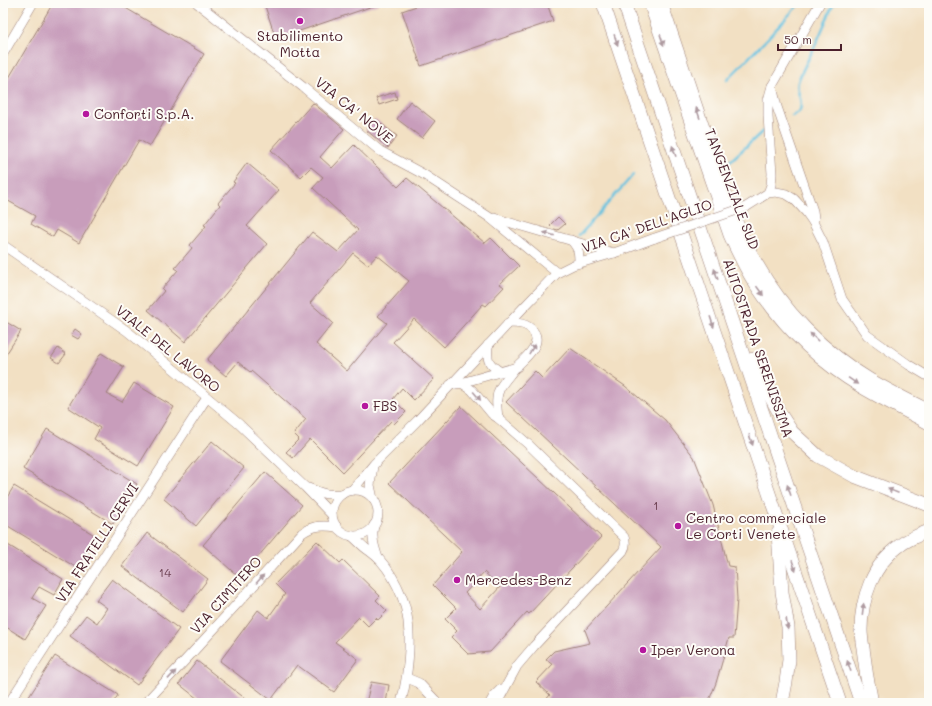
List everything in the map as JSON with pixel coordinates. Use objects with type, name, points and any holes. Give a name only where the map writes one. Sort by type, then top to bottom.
[{"type":"highway","points":[[603,3],[840,703]]},
{"type":"highway","name":"AUTOSTRADA SERENISSIMA","points":[[624,3],[861,703]]},
{"type":"highway","name":"TANGENZIALE SUD","points":[[650,3],[730,235],[739,255],[757,286],[796,335],[834,368],[861,386],[929,423]]},
{"type":"highway","name":"TANGENZIALE SUD","points":[[661,3],[729,205],[753,257],[772,289],[795,318],[826,348],[870,379],[929,411]]},
{"type":"highway","points":[[724,300],[746,342],[768,392],[792,432],[818,456],[854,476],[929,505]]},
{"type":"highway","points":[[777,515],[782,592],[788,627],[789,660],[782,703]]},
{"type":"highway","points":[[872,703],[864,659],[861,630],[863,604],[870,583],[882,562],[898,546],[914,536],[929,531]]},
{"type":"street","points":[[3,54],[33,3]]},
{"type":"street","name":"VIA CA' NOVE","points":[[197,3],[303,87],[380,151],[423,174],[489,216],[557,273]]},
{"type":"street","points":[[820,3],[772,86],[768,100],[772,174],[771,185],[768,193],[776,192],[786,194],[794,199],[813,222],[823,242],[842,298],[867,335],[909,365],[929,376]]},
{"type":"street","points":[[772,86],[777,107],[813,211],[813,222]]},
{"type":"street","name":"VIA CA' DELL'AGLIO","points":[[557,273],[579,263],[614,253],[746,207],[768,193]]},
{"type":"street","points":[[489,216],[614,253]]},
{"type":"street","points":[[571,240],[579,250],[579,263]]},
{"type":"street","name":"VIALE DEL LAVORO","points":[[3,245],[127,331],[239,424],[332,515],[337,527]]},
{"type":"street","points":[[351,491],[374,464],[417,421],[508,323],[557,273]]},
{"type":"street","points":[[498,418],[497,398],[499,390],[504,382],[533,349],[536,341],[535,332],[529,326],[508,323]]},
{"type":"street","points":[[488,345],[490,364],[500,372]]},
{"type":"street","points":[[450,385],[517,367]]},
{"type":"street","points":[[461,383],[472,390],[492,414],[529,445],[624,537],[626,541],[626,547],[623,551],[517,666],[497,703]]},
{"type":"street","name":"VIA FRATELLI CERVI","points":[[9,703],[208,398]]},
{"type":"street","points":[[373,500],[370,485],[374,464]]},
{"type":"street","name":"VIALE DEL LAVORO","points":[[305,487],[329,495],[342,494],[351,491]]},
{"type":"street","points":[[351,491],[357,490],[369,495],[378,512],[377,519],[370,530],[364,534],[352,536]]},
{"type":"street","points":[[332,515],[336,500],[342,494]]},
{"type":"street","name":"VIA CIMITERO","points":[[145,703],[192,654],[302,533],[317,526],[324,525],[337,527]]},
{"type":"street","points":[[374,525],[372,533],[379,559],[398,587],[403,598],[406,611],[409,656],[407,678],[401,703]]},
{"type":"street","points":[[337,527],[346,534],[352,536],[379,559]]},
{"type":"street","points":[[407,678],[419,684],[438,703]]},
{"type":"street","points":[[490,703],[494,696],[509,681]]},
{"type":"building","name":"Conforti S.p.A.","points":[[53,3],[117,3],[204,54],[150,146],[139,140],[79,243],[57,230],[53,237],[31,224],[35,216],[3,198],[3,88]]},
{"type":"building","name":"Stabilimento Motta","points":[[264,3],[379,3],[379,4],[276,39]]},
{"type":"building","points":[[425,3],[547,3],[553,21],[421,66],[402,11]]},
{"type":"building","points":[[395,92],[397,99],[379,105],[376,98]]},
{"type":"building","points":[[410,101],[435,121],[422,138],[397,119]]},
{"type":"building","points":[[313,103],[344,129],[320,157],[332,168],[354,145],[398,187],[407,178],[485,243],[491,238],[519,266],[500,284],[504,287],[486,306],[483,304],[444,347],[414,319],[393,342],[434,379],[414,400],[402,388],[393,399],[406,412],[394,424],[391,421],[343,472],[310,439],[293,458],[286,452],[299,439],[294,434],[306,419],[251,371],[250,372],[238,362],[226,376],[207,360],[312,232],[338,252],[358,230],[313,188],[323,177],[311,167],[301,177],[271,150]],"holes":[[[353,253],[368,265],[377,255],[409,281],[378,316],[387,323],[347,371],[316,344],[333,323],[310,303]]]},
{"type":"building","points":[[375,119],[397,136],[388,148],[366,130]]},
{"type":"building","points":[[247,163],[279,190],[247,226],[267,244],[185,342],[148,310],[164,291],[162,289],[178,270],[175,268],[192,248],[190,245],[206,226],[204,225],[220,205],[218,203],[235,183],[233,182]]},
{"type":"building","points":[[558,217],[565,224],[558,230],[554,229],[550,225]]},
{"type":"building","points":[[3,320],[21,331],[3,359]]},
{"type":"building","points":[[75,329],[82,334],[78,339],[71,335]]},
{"type":"building","points":[[58,348],[66,354],[59,363],[51,358]]},
{"type":"building","name":"Centro commerciale Le Corti Venete","points":[[570,348],[625,386],[665,420],[694,457],[713,505],[728,566],[735,567],[737,599],[734,638],[729,638],[716,683],[708,703],[543,703],[550,695],[536,682],[553,664],[546,659],[554,651],[590,643],[585,630],[661,547],[506,402],[535,371],[542,378]]},
{"type":"building","points":[[101,353],[124,367],[107,394],[122,402],[134,383],[174,407],[138,466],[94,439],[100,428],[68,407]]},
{"type":"building","points":[[461,406],[601,537],[529,614],[527,612],[490,652],[468,654],[451,637],[457,631],[445,619],[456,608],[433,585],[462,552],[389,483]],"holes":[[[484,572],[500,587],[480,609],[465,593]]]},
{"type":"building","points":[[47,429],[137,484],[113,524],[23,469]]},
{"type":"building","points":[[212,441],[244,468],[196,526],[164,499]]},
{"type":"building","points":[[265,472],[302,505],[240,578],[203,545]]},
{"type":"building","points":[[14,486],[96,536],[77,568],[3,523],[3,504]]},
{"type":"building","points":[[147,533],[208,579],[183,612],[122,566]]},
{"type":"building","points":[[317,541],[340,563],[343,560],[380,596],[376,600],[387,611],[378,620],[376,618],[368,626],[359,617],[335,642],[358,659],[334,692],[297,665],[271,700],[220,661],[258,610],[268,618],[285,594],[275,584]]},
{"type":"building","points":[[3,542],[63,579],[54,595],[39,587],[32,598],[46,606],[25,639],[3,625]]},
{"type":"building","points":[[112,579],[179,629],[137,685],[70,636],[86,615],[97,623],[107,608],[96,600]]},
{"type":"building","points":[[55,656],[118,695],[113,703],[25,703]]},
{"type":"building","points":[[197,661],[251,703],[203,703],[179,684]]},
{"type":"building","points":[[371,682],[389,685],[386,703],[366,703]]},
{"type":"waterway","points":[[727,80],[800,3]]},
{"type":"waterway","points":[[792,116],[799,112],[801,108],[801,101],[797,86],[798,82],[834,3]]},
{"type":"waterway","points":[[726,165],[763,131]]},
{"type":"waterway","points":[[579,236],[633,175]]},
{"type":"place","name":"Stabilimento Motta","points":[[300,21]]},
{"type":"place","name":"Conforti S.p.A.","points":[[86,114]]},
{"type":"place","name":"FBS","points":[[365,406]]},
{"type":"place","name":"Centro commerciale Le Corti Venete","points":[[678,526]]},
{"type":"place","name":"Mercedes-Benz","points":[[457,580]]},
{"type":"place","name":"Iper Verona","points":[[643,650]]}]
